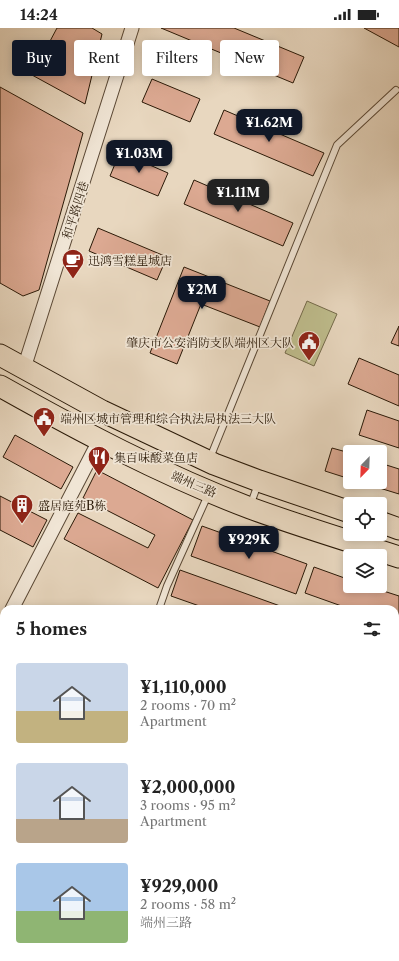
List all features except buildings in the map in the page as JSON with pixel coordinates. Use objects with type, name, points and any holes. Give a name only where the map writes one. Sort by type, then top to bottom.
[{"type":"main road","points":[[0,354],[102,411],[209,461],[259,481],[343,510]]},
{"type":"main road","name":"端州三路","points":[[0,386],[100,440],[169,474],[250,508],[399,557]]},
{"type":"main road","points":[[387,525],[399,529]]},
{"type":"street","name":"和平路四巷","points":[[24,368],[132,28]]},
{"type":"street","points":[[14,605],[100,440]]},
{"type":"lane","points":[[209,461],[337,145],[396,90]]},
{"type":"lane","points":[[250,508],[259,481]]},
{"type":"lane","points":[[160,605],[167,586],[210,491]]},
{"type":"shaded area","points":[[307,301],[337,314],[314,366],[285,353]]},
{"type":"place","name":"迅鸿雪糕星城店","points":[[73,280]]},
{"type":"place","name":"肇庆市公安消防支队端州区大队","points":[[309,362]]},
{"type":"place","name":"端州区城市管理和综合执法局执法三大队","points":[[44,438]]},
{"type":"place","name":"集百味酸菜鱼店","points":[[99,476]]},
{"type":"place","name":"盛居庭苑B栋","points":[[22,524]]}]
